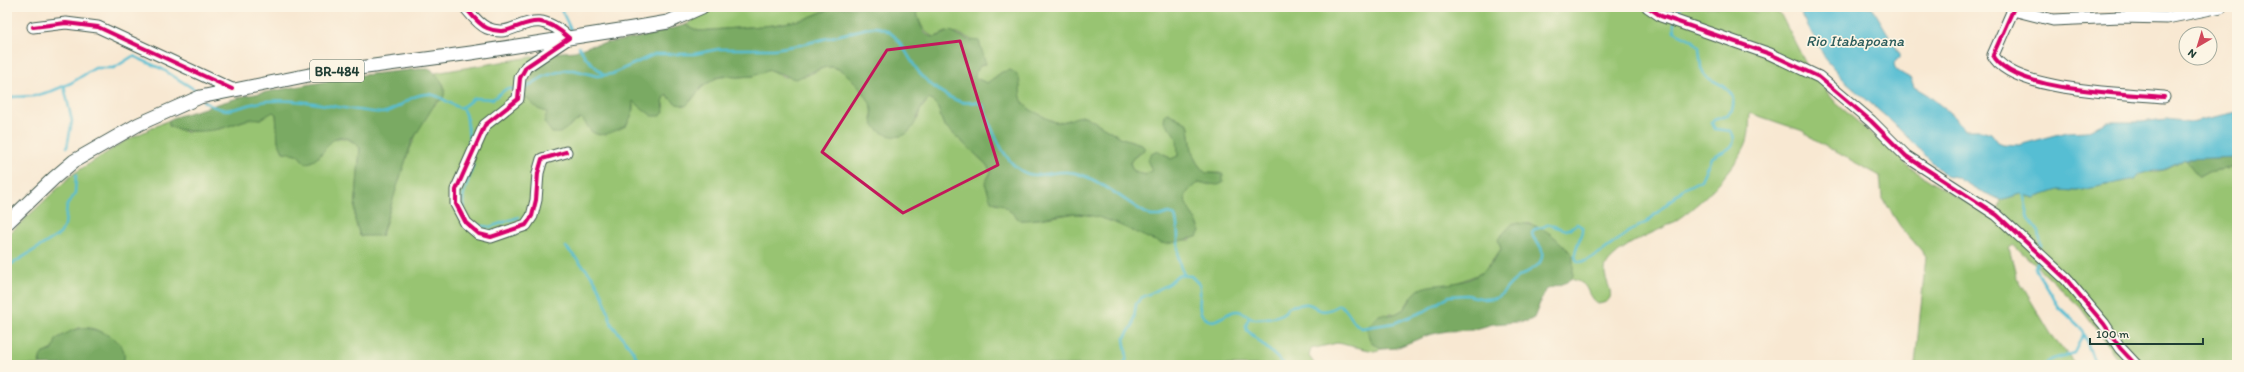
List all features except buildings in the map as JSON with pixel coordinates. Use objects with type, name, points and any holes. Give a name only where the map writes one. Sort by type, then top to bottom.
[{"type":"main road","name":"BR-484","points":[[7,224],[54,178],[74,162],[115,136],[185,102],[232,89],[314,74],[569,38],[668,22],[702,7]]},
{"type":"street","points":[[465,7],[487,28],[500,31],[510,29],[521,23],[535,21],[547,23],[559,29],[569,38],[526,67],[520,78],[518,99],[485,125],[456,190],[456,204],[466,223],[478,234],[491,237],[526,225],[532,216],[536,200],[538,173],[542,159],[566,152]]},
{"type":"street","points":[[1648,7],[1661,16],[1770,54],[1819,77],[1871,121],[1906,156],[1997,216],[2066,279],[2104,324],[2120,348],[2136,365]]},
{"type":"street","points":[[2164,97],[2052,86],[2009,72],[1997,64],[1993,56],[2012,8],[2053,20],[2121,17],[2166,18],[2221,7]]},
{"type":"street","points":[[33,27],[66,23],[98,27],[232,89]]},
{"type":"highlighted area","points":[[960,41],[998,165],[903,213],[822,152],[887,50]]},
{"type":"green space","points":[[716,7],[834,7],[805,19],[774,25],[699,31],[685,25]]},
{"type":"green space","points":[[834,7],[914,7],[923,30],[929,36],[936,37],[951,31],[969,40],[979,41],[986,64],[981,65],[978,68],[975,78],[987,83],[1002,72],[1010,70],[1015,73],[1020,81],[1022,101],[1032,111],[1055,122],[1063,122],[1085,116],[1122,138],[1141,144],[1144,147],[1144,150],[1133,158],[1130,163],[1133,171],[1145,175],[1152,170],[1147,160],[1151,154],[1159,151],[1171,159],[1178,156],[1177,138],[1164,121],[1165,114],[1168,113],[1188,124],[1192,150],[1196,162],[1206,173],[1223,174],[1223,183],[1218,185],[1198,183],[1190,189],[1186,195],[1185,200],[1187,206],[1200,231],[1197,237],[1167,244],[1161,243],[1107,220],[1084,215],[1065,214],[1020,220],[1003,205],[991,201],[985,183],[991,172],[986,164],[944,125],[933,101],[929,99],[925,102],[913,126],[906,134],[902,136],[888,135],[875,128],[872,120],[872,109],[867,97],[850,78],[838,69],[832,67],[827,67],[795,79],[770,70],[753,76],[725,76],[716,78],[702,87],[686,106],[677,104],[666,95],[663,101],[664,112],[660,116],[652,116],[633,101],[632,115],[626,126],[613,132],[599,135],[591,131],[581,118],[560,133],[552,133],[544,122],[547,112],[538,109],[521,93],[527,79],[524,73],[549,53],[575,51],[589,46],[641,37],[685,25],[699,31],[774,25],[805,19]]},
{"type":"green space","points":[[914,7],[1741,7],[1756,12],[1770,9],[1781,15],[1806,64],[1825,86],[1827,92],[1836,103],[1912,169],[1949,193],[1997,218],[2001,200],[2020,194],[2034,198],[2058,190],[2077,191],[2135,179],[2147,171],[2164,170],[2185,159],[2199,177],[2208,172],[2237,167],[2237,365],[2122,365],[2080,307],[2014,245],[2009,248],[2016,276],[2051,334],[2076,365],[1915,365],[1926,256],[1900,226],[1882,197],[1880,176],[1814,140],[1803,131],[1750,113],[1747,142],[1732,167],[1714,188],[1695,206],[1675,221],[1623,248],[1609,261],[1606,266],[1605,276],[1610,295],[1609,299],[1605,302],[1598,304],[1593,300],[1582,283],[1570,279],[1573,276],[1566,256],[1559,243],[1547,232],[1528,223],[1501,249],[1484,272],[1456,283],[1422,288],[1410,299],[1403,310],[1395,314],[1389,313],[1370,341],[1382,349],[1374,351],[1337,343],[1311,349],[1309,356],[1315,365],[122,365],[124,360],[123,350],[116,341],[98,330],[84,327],[72,331],[56,347],[43,353],[39,361],[40,365],[7,365],[7,236],[73,174],[125,141],[169,120],[169,126],[185,132],[220,129],[252,118],[261,119],[273,111],[276,114],[278,141],[283,152],[297,154],[303,160],[319,157],[327,144],[337,138],[348,139],[360,148],[355,220],[360,236],[382,235],[398,182],[414,139],[423,121],[433,107],[443,99],[444,85],[435,73],[537,56],[524,73],[527,79],[524,84],[533,104],[538,109],[547,112],[567,127],[581,118],[593,131],[599,135],[633,110],[633,100],[647,112],[665,107],[663,101],[666,95],[677,104],[690,102],[702,87],[716,78],[725,76],[753,76],[763,71],[770,70],[784,77],[806,76],[825,67],[832,67],[845,71],[869,99],[873,111],[871,118],[918,119],[920,110],[929,99],[933,101],[944,125],[986,164],[991,172],[985,183],[990,196],[995,203],[1003,205],[1020,220],[1040,219],[1071,214],[1089,215],[1104,217],[1153,240],[1191,240],[1199,226],[1188,210],[1185,203],[1185,195],[1193,185],[1202,183],[1210,185],[1220,173],[1206,173],[1196,162],[1192,150],[1188,124],[1174,116],[1179,144],[1178,156],[1171,159],[1165,154],[1149,164],[1152,171],[1145,175],[1133,170],[1130,163],[1133,158],[1140,154],[1141,144],[1122,138],[1085,116],[1062,122],[1054,122],[1033,112],[1025,105],[1002,72],[987,83],[975,78],[978,69],[986,64],[976,42],[958,33],[946,32],[935,37],[930,35],[923,29]]},
{"type":"green space","points":[[431,69],[440,79],[444,86],[443,99],[436,102],[412,141],[381,236],[360,236],[355,220],[355,210],[360,148],[350,139],[342,137],[335,139],[313,161],[305,163],[297,154],[283,152],[278,141],[276,114],[273,112],[261,119],[247,120],[223,128],[211,130],[188,131],[169,126],[169,120],[175,117],[244,96],[362,75]]},
{"type":"green space","points":[[2237,157],[2237,167],[2208,172],[2199,177],[2185,159]]},
{"type":"green space","points":[[1513,223],[1532,225],[1540,228],[1553,236],[1573,255],[1573,276],[1567,282],[1545,290],[1534,318],[1528,321],[1493,324],[1472,330],[1447,331],[1428,335],[1396,348],[1382,349],[1370,341],[1367,329],[1373,321],[1380,315],[1389,315],[1403,310],[1418,290],[1428,286],[1464,281],[1485,270],[1501,249],[1498,239]]},
{"type":"green space","points":[[83,328],[107,334],[120,343],[124,357],[122,365],[40,365],[40,357],[43,353],[53,350],[56,339],[73,330]]},
{"type":"water","name":"Rio Itabapoana","points":[[1798,7],[1872,7],[1900,54],[1900,57],[1894,63],[1896,69],[1911,79],[1914,87],[1928,95],[1956,118],[1964,130],[1981,130],[1991,133],[1998,142],[2003,144],[2019,145],[2067,132],[2086,131],[2107,122],[2141,122],[2166,119],[2191,122],[2237,112],[2237,157],[2185,159],[2163,170],[2153,170],[2141,174],[2135,179],[2077,191],[2058,190],[2034,198],[2020,194],[2001,200],[1978,190],[1956,177],[1945,175],[1892,122],[1843,79],[1825,58]]},
{"type":"waterway","points":[[560,7],[571,30]]},
{"type":"waterway","points":[[1676,19],[1680,7]]},
{"type":"waterway","points":[[1124,365],[1127,357],[1124,339],[1133,325],[1136,304],[1141,298],[1167,285],[1178,275],[1191,276],[1199,284],[1200,310],[1201,314],[1208,320],[1217,320],[1228,313],[1237,311],[1240,311],[1251,318],[1259,319],[1278,316],[1294,305],[1308,304],[1325,311],[1339,305],[1346,309],[1355,323],[1362,328],[1394,323],[1425,311],[1449,296],[1467,295],[1485,299],[1496,298],[1518,278],[1537,266],[1540,262],[1542,251],[1532,233],[1535,229],[1549,224],[1567,230],[1577,224],[1582,227],[1581,236],[1575,255],[1578,262],[1586,261],[1603,251],[1630,231],[1647,222],[1683,189],[1701,180],[1711,158],[1728,149],[1734,142],[1734,137],[1731,131],[1715,129],[1712,123],[1714,120],[1726,116],[1732,110],[1732,97],[1720,84],[1705,76],[1701,68],[1699,47],[1692,40],[1674,31],[1674,23]]},
{"type":"waterway","points":[[523,89],[545,76],[565,70],[574,70],[597,76],[612,74],[655,54],[694,54],[719,49],[774,49],[800,45],[872,27],[882,28],[890,32],[896,38],[917,70],[936,89],[957,100],[978,103],[983,106],[1002,149],[1017,168],[1026,173],[1036,175],[1065,172],[1076,173],[1109,189],[1151,216],[1160,216],[1169,213],[1175,216],[1178,231],[1179,260],[1184,274]]},
{"type":"waterway","points":[[579,47],[586,58],[604,75]]},
{"type":"waterway","points":[[7,100],[11,97],[34,96],[52,91],[71,83],[95,68],[114,68],[133,56],[162,69],[197,91]]},
{"type":"waterway","points":[[64,86],[72,121],[67,147]]},
{"type":"waterway","points":[[203,101],[221,109],[228,110],[267,101],[296,101],[382,113],[388,112],[422,94],[433,95],[461,108],[474,98],[493,99],[506,89],[516,89]]},
{"type":"waterway","points":[[462,107],[467,119],[470,149]]},
{"type":"waterway","points":[[464,208],[463,197],[473,165]]},
{"type":"waterway","points":[[7,267],[60,234],[65,225],[67,205],[75,194],[76,175]]},
{"type":"waterway","points":[[2023,193],[2029,219],[2039,232],[2041,246]]},
{"type":"waterway","points":[[476,225],[490,227],[519,217]]},
{"type":"waterway","points":[[566,247],[593,277],[603,296],[612,325],[631,348],[641,365]]},
{"type":"waterway","points":[[2038,261],[2035,268],[2037,272],[2059,307],[2081,328],[2096,365]]},
{"type":"waterway","points":[[1249,317],[1246,325],[1247,330],[1285,365]]},
{"type":"waterway","points":[[2044,365],[2053,359],[2074,353],[2083,335]]},
{"type":"cycle path","points":[[465,7],[487,28],[498,31],[507,30],[533,22],[543,22],[555,27],[569,38],[526,67],[520,78],[518,99],[485,125],[456,190],[456,204],[466,223],[479,234],[491,237],[526,225],[532,216],[536,200],[538,173],[542,159],[566,152]]},
{"type":"cycle path","points":[[1648,7],[1661,16],[1770,54],[1819,77],[1871,121],[1906,156],[1997,215],[2066,279],[2104,324],[2120,348],[2136,365]]},
{"type":"cycle path","points":[[2013,10],[1993,55],[2004,67],[2022,77],[2071,88],[2098,92],[2164,97]]},
{"type":"cycle path","points":[[33,27],[66,23],[98,27],[232,89]]}]
